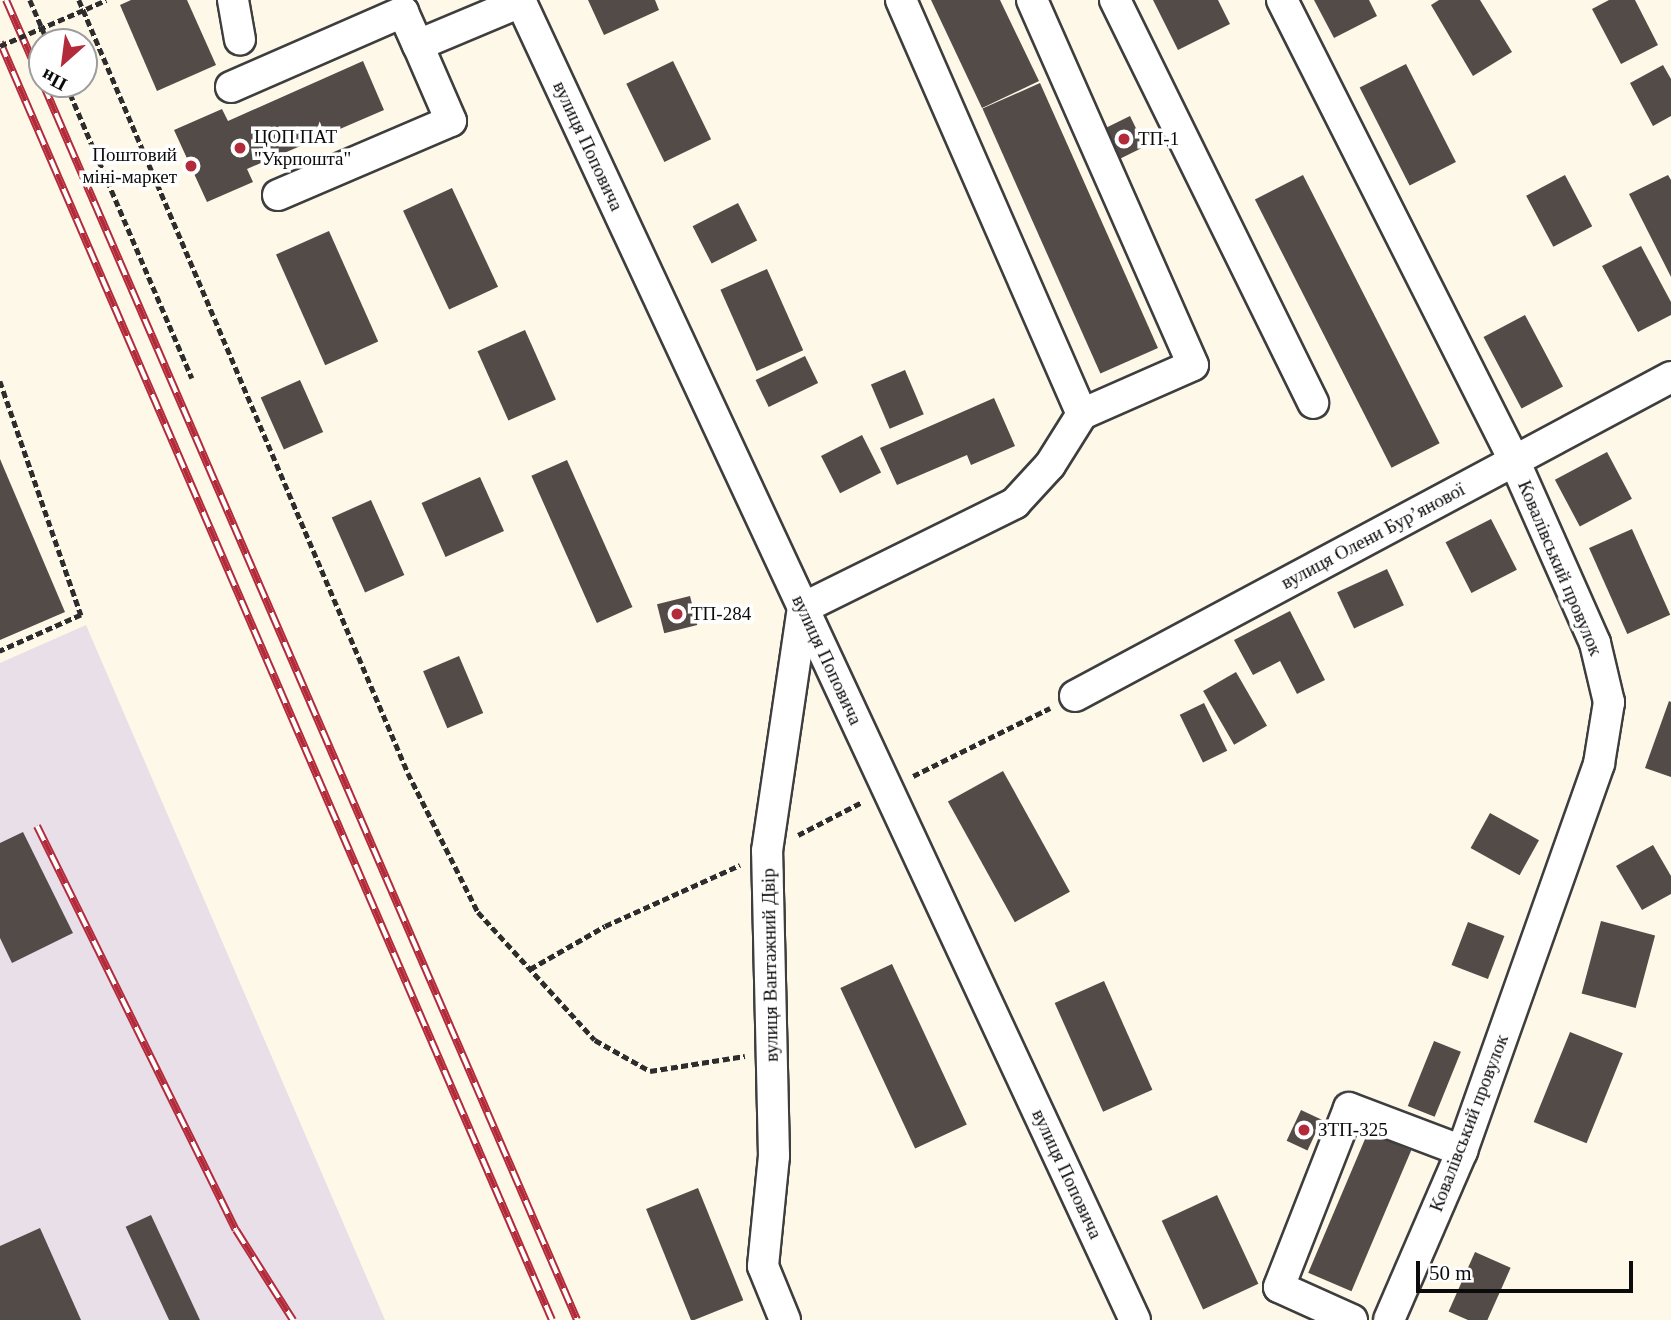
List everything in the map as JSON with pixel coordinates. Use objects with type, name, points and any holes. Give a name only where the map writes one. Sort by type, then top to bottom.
[{"type":"street","points":[[233,0],[240,39]]},
{"type":"street","points":[[901,0],[1082,414]]},
{"type":"street","points":[[803,608],[1015,503],[1050,464],[1082,414],[1193,365],[1032,0]]},
{"type":"street","points":[[1115,0],[1313,403]]},
{"type":"street","name":"Ковалівський провулок","points":[[1282,0],[1514,460],[1595,643],[1609,702],[1599,764],[1462,1151],[1389,1320]]},
{"type":"street","points":[[418,45],[520,1]]},
{"type":"street","name":"вулиця Поповича","points":[[520,1],[1135,1320]]},
{"type":"street","points":[[231,87],[403,12],[418,45],[451,121],[278,195]]},
{"type":"street","name":"вулиця Олени Бурʼянової","points":[[1075,696],[1671,377]]},
{"type":"street","name":"вулиця Вантажний Двір","points":[[785,1320],[763,1266],[774,1156],[767,851],[803,608]]},
{"type":"street","points":[[1352,1320],[1279,1287],[1349,1108],[1462,1151]]},
{"type":"path","points":[[30,0],[42,28]]},
{"type":"path","points":[[79,0],[408,772],[478,912],[595,1040],[650,1071],[745,1056],[771,1037]]},
{"type":"path","points":[[0,46],[106,0]]},
{"type":"path","points":[[72,98],[192,378]]},
{"type":"path","points":[[0,382],[81,615],[0,651]]},
{"type":"path","points":[[887,789],[1075,696]]},
{"type":"path","points":[[530,969],[605,926],[666,902]]},
{"type":"shaded area","points":[[86,625],[385,1320],[0,1320],[0,663]]},
{"type":"building","points":[[131,0],[187,0],[216,65],[157,91],[120,5]]},
{"type":"building","points":[[588,0],[655,0],[659,10],[604,35]]},
{"type":"building","points":[[931,0],[1000,0],[1039,81],[982,108]]},
{"type":"building","points":[[1153,0],[1218,0],[1230,24],[1178,50]]},
{"type":"building","points":[[1314,0],[1369,0],[1377,16],[1334,38]]},
{"type":"building","points":[[1439,0],[1480,0],[1512,52],[1473,76],[1431,5]]},
{"type":"building","points":[[1609,0],[1635,0],[1658,45],[1621,64],[1592,9]]},
{"type":"building","name":"ЦОП ПАТ \"Укрпошта\"","points":[[363,61],[384,110],[247,169],[253,182],[207,202],[174,130],[222,109],[228,121]]},
{"type":"building","points":[[673,61],[711,139],[664,162],[626,84]]},
{"type":"building","points":[[1406,64],[1456,162],[1410,186],[1360,88]]},
{"type":"building","points":[[1663,65],[1671,79],[1671,116],[1653,126],[1630,83]]},
{"type":"building","points":[[1040,83],[1158,348],[1100,374],[982,109]]},
{"type":"building","name":"ТП-1","points":[[1130,116],[1145,147],[1118,160],[1103,129]]},
{"type":"building","points":[[1303,175],[1440,443],[1392,468],[1255,200]]},
{"type":"building","points":[[1565,175],[1592,226],[1553,247],[1526,196]]},
{"type":"building","points":[[1668,175],[1671,180],[1671,277],[1629,194]]},
{"type":"building","points":[[452,188],[498,287],[449,310],[403,211]]},
{"type":"building","points":[[738,203],[757,240],[712,264],[693,226]]},
{"type":"building","points":[[329,231],[378,342],[325,365],[276,255]]},
{"type":"building","points":[[1641,246],[1671,302],[1671,315],[1638,332],[1602,266]]},
{"type":"building","points":[[767,269],[803,350],[757,371],[720,290]]},
{"type":"building","points":[[1525,315],[1563,387],[1522,409],[1484,337]]},
{"type":"building","points":[[525,330],[556,399],[508,421],[477,351]]},
{"type":"building","points":[[805,356],[818,383],[769,407],[756,380]]},
{"type":"building","points":[[905,370],[924,414],[890,429],[871,384]]},
{"type":"building","points":[[300,380],[323,432],[284,450],[261,397]]},
{"type":"building","points":[[994,398],[1015,446],[971,465],[967,455],[897,485],[880,448]]},
{"type":"building","points":[[862,435],[881,472],[840,493],[821,456]]},
{"type":"building","points":[[1607,452],[1632,499],[1580,526],[1555,480]]},
{"type":"building","points":[[0,459],[65,612],[0,640]]},
{"type":"building","points":[[567,460],[632,607],[597,623],[531,476]]},
{"type":"building","points":[[480,477],[504,531],[446,557],[422,503]]},
{"type":"building","points":[[371,500],[404,575],[365,592],[332,517]]},
{"type":"building","points":[[1491,519],[1517,570],[1471,593],[1446,542]]},
{"type":"building","points":[[1632,529],[1670,615],[1627,634],[1589,548]]},
{"type":"building","points":[[1387,569],[1404,605],[1354,628],[1337,592]]},
{"type":"building","name":"ТП-284","points":[[690,596],[697,625],[664,633],[657,604]]},
{"type":"building","points":[[1290,611],[1325,680],[1297,694],[1280,661],[1253,675],[1234,640]]},
{"type":"building","points":[[459,656],[483,713],[447,728],[423,671]]},
{"type":"building","points":[[1236,672],[1267,726],[1234,745],[1203,691]]},
{"type":"building","points":[[1669,701],[1671,702],[1671,777],[1645,768]]},
{"type":"building","points":[[1204,703],[1227,751],[1203,762],[1180,715]]},
{"type":"building","points":[[1003,771],[1070,892],[1015,922],[948,802]]},
{"type":"building","points":[[1490,813],[1539,840],[1520,875],[1471,848]]},
{"type":"building","points":[[23,832],[73,933],[12,963],[0,938],[0,843]]},
{"type":"building","points":[[1653,845],[1671,876],[1671,894],[1642,910],[1616,866]]},
{"type":"building","points":[[1601,921],[1655,935],[1636,1008],[1582,993]]},
{"type":"building","points":[[1468,922],[1504,936],[1488,979],[1452,965]]},
{"type":"building","points":[[892,964],[967,1124],[915,1149],[840,988]]},
{"type":"building","points":[[1104,981],[1152,1090],[1103,1112],[1055,1003]]},
{"type":"building","points":[[1570,1032],[1623,1053],[1587,1143],[1534,1122]]},
{"type":"building","points":[[1434,1041],[1461,1052],[1435,1117],[1408,1106]]},
{"type":"building","name":"ЗТП-325","points":[[1301,1110],[1322,1120],[1307,1151],[1287,1141]]},
{"type":"building","points":[[1368,1132],[1411,1150],[1351,1291],[1308,1273]]},
{"type":"building","points":[[698,1188],[743,1300],[691,1320],[646,1209]]},
{"type":"building","points":[[1217,1195],[1258,1284],[1203,1310],[1162,1221]]},
{"type":"building","points":[[151,1215],[200,1320],[169,1320],[126,1227]]},
{"type":"building","points":[[40,1228],[81,1320],[0,1320],[0,1246]]},
{"type":"building","points":[[1475,1252],[1511,1268],[1487,1320],[1468,1320],[1449,1311]]},
{"type":"railway","points":[[6,0],[28,50]]},
{"type":"railway","points":[[0,42],[552,1320]]},
{"type":"railway","points":[[49,98],[577,1320]]},
{"type":"railway","points":[[37,826],[236,1230],[293,1320]]},
{"type":"place","name":"ТП-1","points":[[1124,139]]},
{"type":"place","name":"ЦОП ПАТ \"Укрпошта\"","points":[[240,148]]},
{"type":"place","name":"Поштовий міні-маркет","points":[[191,166]]},
{"type":"place","name":"ТП-284","points":[[677,614]]},
{"type":"place","name":"ЗТП-325","points":[[1304,1130]]}]
